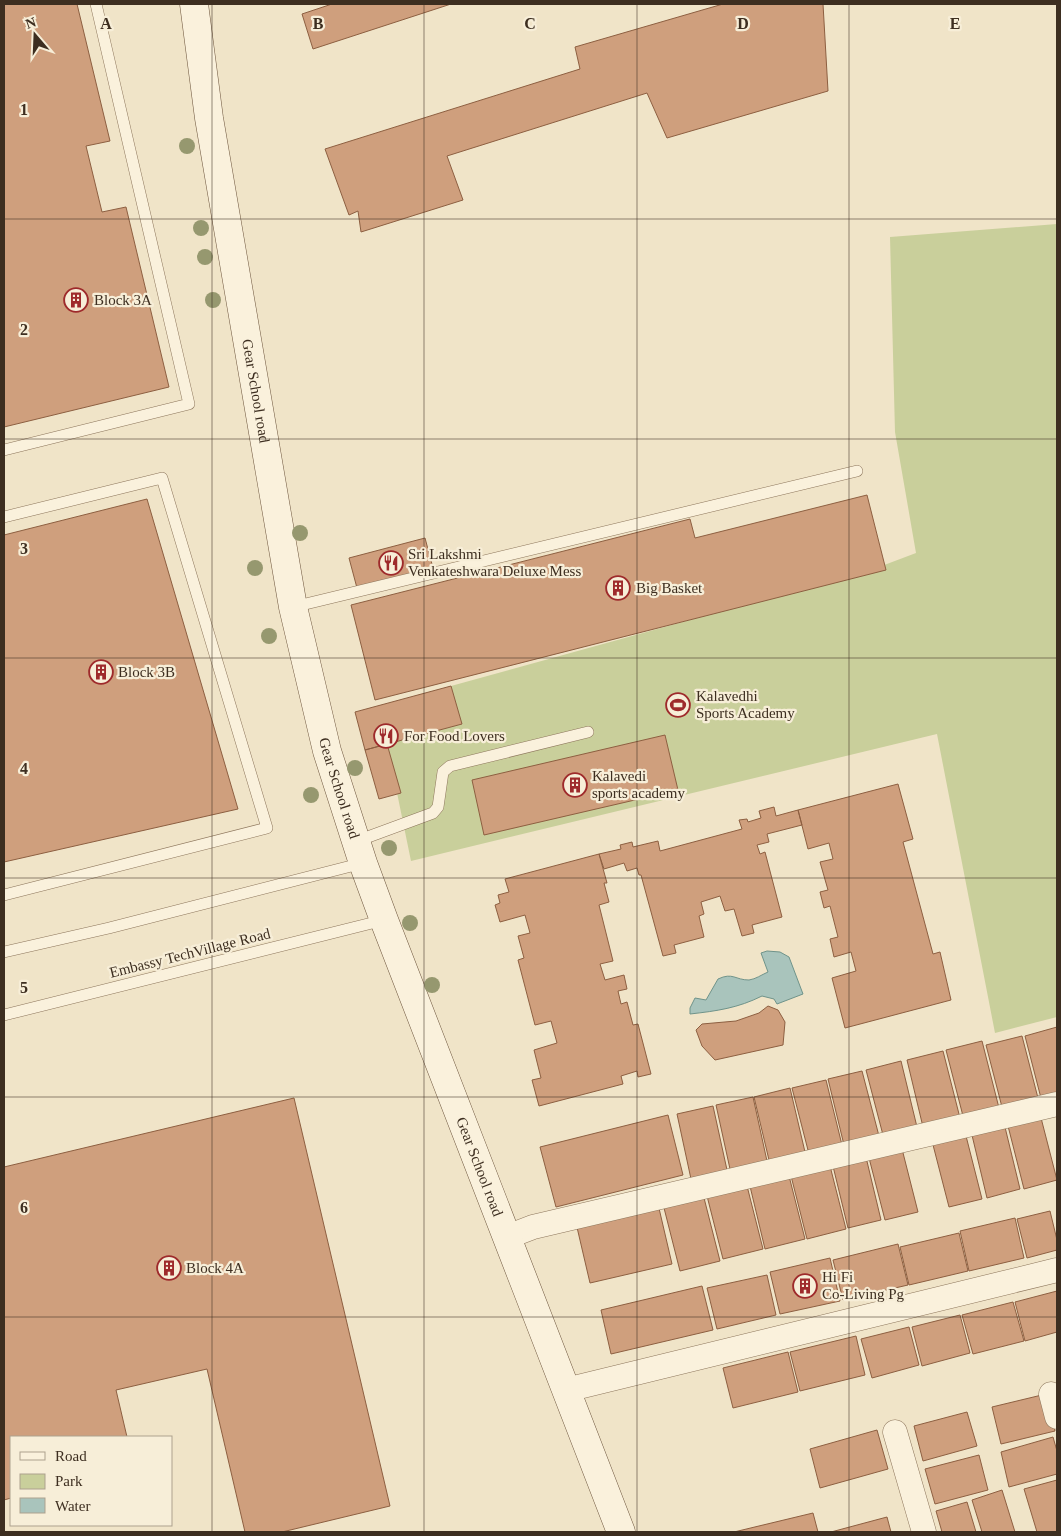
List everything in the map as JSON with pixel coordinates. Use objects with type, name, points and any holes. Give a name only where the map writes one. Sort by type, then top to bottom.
[{"type":"main road","name":"Gear School road","points":[[194,4],[209,118],[293,607],[327,751],[384,920],[621,1532]]},
{"type":"street","points":[[507,1237],[533,1227],[1057,1104]]},
{"type":"street","points":[[566,1390],[1057,1270]]},
{"type":"street","points":[[1051,1394],[1057,1417]]},
{"type":"street","points":[[895,1432],[924,1532]]},
{"type":"lane","points":[[4,450],[189,404],[96,4]]},
{"type":"lane","points":[[293,607],[857,471]]},
{"type":"lane","points":[[4,517],[162,478],[266,828],[4,895]]},
{"type":"lane","points":[[4,952],[109,928],[360,852],[434,813],[438,807],[443,772],[450,766],[588,732]]},
{"type":"lane","name":"Embassy TechVillage Road","points":[[4,1015],[384,920]]},
{"type":"green space","points":[[1057,224],[1057,1017],[995,1033],[937,734],[411,861],[387,744],[461,724],[451,686],[871,570],[916,553],[895,432],[890,237]]},
{"type":"water","points":[[767,951],[780,952],[789,957],[803,994],[777,1004],[774,999],[762,996],[727,1008],[690,1014],[690,1008],[695,998],[706,1000],[718,979],[731,976],[749,980],[768,972],[761,953]]},
{"type":"building","name":"Block 3A","points":[[4,4],[77,4],[110,141],[86,146],[102,212],[126,207],[169,387],[4,427]]},
{"type":"building","points":[[332,4],[451,4],[313,49],[302,14]]},
{"type":"building","points":[[723,4],[823,4],[828,91],[667,138],[647,93],[447,156],[463,200],[361,232],[358,211],[349,215],[325,149],[580,69],[575,47]]},
{"type":"building","name":"Big Basket","points":[[867,495],[886,570],[375,700],[351,605],[690,519],[695,538]]},
{"type":"building","name":"Block 3B","points":[[147,499],[238,809],[4,862],[4,535]]},
{"type":"building","name":"Sri Lakshmi Venkateshwara Deluxe Mess","points":[[425,538],[433,568],[357,588],[349,558]]},
{"type":"building","points":[[451,686],[462,724],[365,750],[355,712]]},
{"type":"building","name":"Kalavedi sports academy","points":[[665,735],[678,790],[484,835],[472,780]]},
{"type":"building","points":[[387,744],[401,793],[379,799],[365,750]]},
{"type":"building","points":[[898,784],[913,839],[903,842],[933,954],[940,952],[951,1000],[845,1028],[832,978],[856,971],[851,952],[834,957],[830,939],[838,937],[830,906],[824,908],[820,892],[828,890],[820,862],[833,859],[829,843],[808,849],[798,810]]},
{"type":"building","points":[[774,807],[776,816],[798,810],[802,825],[767,834],[769,842],[757,845],[760,854],[765,852],[782,917],[752,925],[754,933],[742,936],[734,909],[725,911],[720,896],[701,902],[704,914],[699,916],[704,937],[674,945],[676,953],[663,956],[641,875],[639,875],[637,868],[627,871],[624,863],[604,869],[599,854],[621,849],[620,845],[632,842],[633,847],[658,841],[660,851],[742,829],[739,820],[747,819],[748,822],[761,818],[759,811]]},
{"type":"building","points":[[599,854],[607,883],[604,883],[609,902],[599,905],[613,961],[600,964],[605,980],[624,975],[627,989],[618,991],[621,1004],[627,1002],[633,1025],[638,1024],[651,1074],[638,1077],[637,1071],[621,1076],[623,1084],[539,1106],[532,1080],[541,1078],[534,1050],[557,1043],[551,1021],[535,1025],[518,960],[524,958],[518,936],[530,933],[525,915],[500,922],[495,905],[500,903],[498,895],[509,892],[505,879]]},
{"type":"building","points":[[768,1006],[778,1010],[785,1022],[783,1045],[715,1060],[702,1046],[696,1030],[702,1024],[736,1021],[759,1013]]},
{"type":"building","points":[[1057,1027],[1057,1098],[1042,1102],[1025,1036]]},
{"type":"building","points":[[1022,1036],[1039,1102],[1003,1111],[986,1045]]},
{"type":"building","points":[[982,1041],[999,1108],[963,1116],[946,1050]]},
{"type":"building","points":[[943,1051],[960,1118],[923,1127],[907,1060]]},
{"type":"building","points":[[901,1061],[917,1127],[883,1135],[866,1070]]},
{"type":"building","points":[[862,1071],[879,1136],[844,1145],[828,1079]]},
{"type":"building","points":[[826,1080],[842,1145],[809,1154],[792,1088]]},
{"type":"building","points":[[790,1088],[805,1152],[769,1160],[754,1097]]},
{"type":"building","points":[[753,1097],[767,1161],[730,1169],[716,1105]]},
{"type":"building","name":"Block 4A","points":[[294,1098],[390,1506],[282,1532],[245,1532],[207,1369],[116,1390],[127,1436],[10,1436],[10,1498],[4,1500],[4,1167]]},
{"type":"building","points":[[713,1106],[727,1170],[691,1179],[677,1114]]},
{"type":"building","points":[[1040,1114],[1057,1180],[1024,1189],[1007,1122]]},
{"type":"building","points":[[668,1115],[683,1175],[556,1207],[540,1147]]},
{"type":"building","points":[[1004,1123],[1020,1189],[987,1198],[971,1131]]},
{"type":"building","points":[[965,1132],[982,1199],[949,1207],[932,1141]]},
{"type":"building","points":[[901,1145],[918,1212],[885,1220],[868,1154]]},
{"type":"building","points":[[865,1153],[881,1220],[848,1228],[832,1162]]},
{"type":"building","points":[[829,1162],[846,1229],[807,1239],[790,1172]]},
{"type":"building","points":[[788,1172],[805,1239],[765,1249],[749,1182]]},
{"type":"building","points":[[746,1182],[763,1249],[723,1259],[706,1192]]},
{"type":"building","points":[[703,1194],[720,1261],[680,1271],[663,1204]]},
{"type":"building","points":[[658,1204],[672,1264],[590,1283],[576,1223]]},
{"type":"building","points":[[1050,1211],[1057,1240],[1057,1250],[1027,1258],[1017,1219]]},
{"type":"building","points":[[1015,1218],[1024,1258],[969,1271],[960,1231]]},
{"type":"building","points":[[959,1233],[968,1271],[909,1285],[900,1247]]},
{"type":"building","points":[[898,1244],[908,1285],[843,1300],[833,1260]]},
{"type":"building","name":"Hi Fi Co-Living Pg","points":[[830,1258],[840,1301],[780,1314],[770,1272]]},
{"type":"building","points":[[767,1275],[776,1315],[717,1329],[707,1288]]},
{"type":"building","points":[[702,1286],[713,1330],[611,1354],[601,1310]]},
{"type":"building","points":[[1057,1291],[1057,1332],[1025,1341],[1015,1302]]},
{"type":"building","points":[[1013,1302],[1024,1341],[973,1354],[962,1315]]},
{"type":"building","points":[[960,1315],[970,1353],[922,1366],[912,1327]]},
{"type":"building","points":[[909,1327],[919,1365],[872,1378],[861,1339]]},
{"type":"building","points":[[856,1336],[865,1375],[800,1391],[790,1352]]},
{"type":"building","points":[[788,1352],[798,1392],[733,1408],[723,1368]]},
{"type":"building","points":[[1046,1394],[1055,1431],[1001,1444],[992,1407]]},
{"type":"building","points":[[967,1412],[977,1446],[923,1461],[914,1426]]},
{"type":"building","points":[[877,1430],[888,1469],[820,1488],[810,1449]]},
{"type":"building","points":[[1053,1437],[1057,1451],[1057,1474],[1009,1487],[1001,1452]]},
{"type":"building","points":[[979,1455],[988,1490],[935,1504],[925,1469]]},
{"type":"building","points":[[1057,1480],[1057,1532],[1037,1532],[1024,1489]]},
{"type":"building","points":[[1002,1490],[1015,1532],[982,1532],[972,1500]]},
{"type":"building","points":[[967,1502],[976,1532],[942,1532],[936,1511]]},
{"type":"building","points":[[813,1513],[818,1532],[734,1532]]},
{"type":"building","points":[[887,1517],[891,1532],[831,1532]]},
{"type":"place","name":"Block 3A","points":[[76,300]]},
{"type":"place","name":"Sri Lakshmi Venkateshwara Deluxe Mess","points":[[391,563]]},
{"type":"place","name":"Big Basket","points":[[618,588]]},
{"type":"place","name":"Block 3B","points":[[101,672]]},
{"type":"place","name":"Kalavedhi Sports Academy","points":[[678,705]]},
{"type":"place","name":"For Food Lovers","points":[[386,736]]},
{"type":"place","name":"Kalavedi sports academy","points":[[575,785]]},
{"type":"place","name":"Block 4A","points":[[169,1268]]},
{"type":"place","name":"Hi Fi Co-Living Pg","points":[[805,1286]]}]
